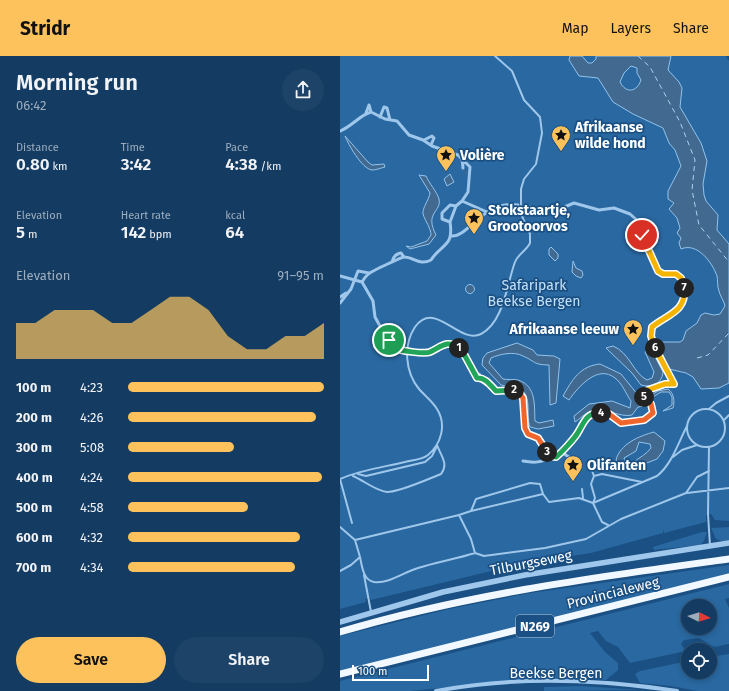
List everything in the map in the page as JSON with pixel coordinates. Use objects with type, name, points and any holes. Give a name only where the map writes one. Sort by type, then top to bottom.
[{"type":"highway","name":"Provincialeweg","points":[[340,632],[453,603],[525,589],[729,559]]},
{"type":"highway","name":"Provincialeweg","points":[[340,674],[729,577]]},
{"type":"street","points":[[362,282],[369,273],[404,257],[417,262],[427,262],[431,260],[437,251],[445,247],[451,236],[450,222],[456,206],[462,201],[468,192],[470,167],[462,158],[454,153],[430,145],[424,140],[409,135],[397,121],[380,117],[371,112],[369,105],[366,109],[366,114]]},
{"type":"street","points":[[380,117],[384,108],[387,108],[390,120]]},
{"type":"street","points":[[340,131],[354,124],[366,114],[371,112]]},
{"type":"street","points":[[424,140],[432,136],[434,138],[430,145]]},
{"type":"street","points":[[462,158],[464,168]]},
{"type":"street","points":[[462,201],[487,212]]},
{"type":"street","points":[[340,276],[362,282],[373,301],[375,317],[394,347],[405,350],[428,352],[444,344],[453,345],[463,352],[477,375],[477,378],[489,383],[496,391],[513,390],[520,394],[524,404],[525,428],[528,434],[538,438],[550,456],[556,457],[577,434],[585,419],[592,414],[609,414],[621,423],[638,422],[652,416],[652,409],[644,395],[648,390],[665,384],[674,384],[652,342],[651,332],[654,325],[668,315],[675,313],[681,306],[685,290],[681,278],[676,274],[663,274],[658,271],[642,235],[639,222],[630,214],[614,208],[599,210],[574,203],[562,208],[546,207],[541,209],[524,206]]},
{"type":"street","points":[[450,222],[442,219],[442,213],[450,204],[456,206]]},
{"type":"street","points":[[451,236],[457,236],[487,212],[502,205],[518,205]]},
{"type":"street","points":[[340,297],[351,289],[358,272],[369,273]]},
{"type":"street","points":[[340,304],[344,300],[346,294]]},
{"type":"street","points":[[561,452],[569,457],[572,467]]},
{"type":"street","points":[[523,461],[532,463],[545,461],[550,456]]},
{"type":"street","name":"Tilburgseweg","points":[[340,622],[443,592],[525,575],[729,543]]},
{"type":"street","name":"Beekse Bergen","points":[[436,691],[500,684],[544,682],[603,683],[677,691]]},
{"type":"lane","points":[[357,474],[366,476],[422,463],[431,458],[437,445],[442,425],[439,412],[432,402],[418,388],[409,370],[407,352],[411,335],[419,323],[430,318],[442,321],[467,335],[477,335],[484,332],[494,321],[501,308],[511,282],[515,262],[529,245],[530,240],[521,214],[521,188],[522,182],[536,164],[542,133],[540,117],[524,100],[512,71],[495,56]]},
{"type":"lane","points":[[709,409],[716,403],[729,396]]},
{"type":"lane","points":[[471,511],[476,499],[530,483],[540,484],[543,494],[549,502],[583,498],[593,503],[642,482],[662,471],[670,460],[693,414],[704,408],[719,414],[724,420],[725,427],[724,436],[718,443],[709,447],[698,445],[682,450],[670,460]]},
{"type":"lane","points":[[724,420],[729,415]]},
{"type":"lane","points":[[687,426],[689,437],[698,445]]},
{"type":"lane","points":[[352,475],[387,492],[412,485],[441,474],[444,471],[446,464],[437,445]]},
{"type":"lane","points":[[709,447],[710,546]]},
{"type":"lane","points":[[352,523],[340,479],[422,458],[436,448]]},
{"type":"lane","points":[[589,463],[594,476],[591,484],[594,498],[593,503],[602,522],[608,526]]},
{"type":"lane","points":[[686,493],[697,476],[709,470]]},
{"type":"lane","points":[[594,476],[602,474],[642,482]]},
{"type":"lane","points":[[364,574],[368,579],[374,582],[384,581],[418,568],[475,553],[484,556],[567,544],[586,539],[608,526],[686,493],[709,489],[729,488]]},
{"type":"lane","points":[[582,489],[583,498]]},
{"type":"lane","points":[[355,540],[543,494]]},
{"type":"lane","points":[[459,515],[471,539],[475,553]]},
{"type":"lane","points":[[340,527],[355,540],[372,613]]},
{"type":"lane","points":[[340,571],[351,565],[360,557]]},
{"type":"green space","name":"Safaripark Beekse Bergen","points":[[340,56],[726,56],[729,61],[729,521],[715,520],[711,514],[706,515],[706,522],[664,533],[664,529],[663,533],[591,553],[524,563],[371,600],[370,598],[365,599],[366,602],[340,609]]},
{"type":"green space","points":[[729,527],[729,541],[724,542],[716,539],[711,528]]},
{"type":"green space","points":[[702,532],[707,532],[704,541],[700,545],[654,550],[653,547]]},
{"type":"green space","points":[[729,565],[729,574],[340,671],[340,636],[449,609],[530,593]]},
{"type":"green space","points":[[729,584],[729,598],[725,599],[729,608],[729,644],[717,646],[717,643],[707,643],[699,638],[684,640],[681,643],[681,652],[630,663],[618,647],[606,641],[598,631],[590,633],[605,652],[618,663],[618,670],[606,680],[532,680],[410,691],[340,691],[340,681]]},
{"type":"green space","points":[[729,654],[729,691],[697,691],[671,686],[640,683],[635,674],[640,671],[681,662],[681,679],[717,679],[717,656]]},
{"type":"green space","points":[[581,686],[641,690],[544,691],[544,687]]},
{"type":"shaded area","points":[[570,56],[582,56],[588,63],[592,63],[596,59],[596,56],[671,56],[668,70],[679,82],[682,88],[680,107],[701,143],[707,161],[703,184],[704,195],[706,201],[718,215],[717,230],[729,244],[729,383],[719,388],[701,389],[693,377],[686,373],[669,369],[659,346],[662,342],[680,342],[683,340],[686,331],[697,323],[701,315],[705,313],[714,315],[720,314],[725,306],[718,289],[717,276],[708,259],[693,248],[681,249],[679,243],[681,238],[677,233],[680,228],[677,218],[669,209],[674,203],[668,199],[668,191],[681,166],[675,150],[669,143],[663,128],[633,114],[613,102],[598,78],[579,76],[569,60]],"holes":[[[631,66],[637,68],[637,73],[641,80],[637,87],[628,90],[622,86],[620,82],[624,73]]]},
{"type":"shaded area","points":[[345,136],[368,162],[372,165],[384,164],[385,167],[374,170],[368,169],[356,156]]},
{"type":"shaded area","points":[[450,174],[454,182],[447,186],[444,179]]},
{"type":"shaded area","points":[[419,175],[426,176],[437,193],[439,199],[438,207],[432,217],[436,235],[429,244],[410,249],[406,246],[411,247],[427,241],[431,235],[423,214],[430,193]]},
{"type":"shaded area","points":[[551,247],[558,254],[558,258],[555,261],[549,255],[549,249]]},
{"type":"shaded area","points":[[573,261],[576,268],[582,271],[583,275],[581,278],[572,272]]},
{"type":"shaded area","points":[[468,285],[472,285],[474,289],[472,293],[468,293],[466,291],[466,287]]},
{"type":"shaded area","points":[[517,343],[533,350],[537,355],[554,356],[560,359],[556,403],[550,405],[549,365],[537,363],[519,354],[511,353],[491,358],[489,363],[503,379],[518,380],[529,387],[533,397],[535,421],[539,423],[553,420],[554,426],[538,429],[530,427],[527,399],[522,390],[512,386],[501,385],[482,365],[483,358],[487,353]]},
{"type":"shaded area","points":[[613,346],[623,353],[638,373],[647,380],[652,378],[654,372],[645,352],[650,347],[663,372],[661,380],[656,384],[649,386],[641,385],[632,373],[606,348]]},
{"type":"shaded area","points":[[600,364],[621,374],[638,395],[639,405],[645,400],[647,401],[644,406],[638,407],[632,415],[627,416],[597,410],[589,412],[575,422],[574,416],[589,404],[612,401],[630,408],[631,401],[622,386],[609,374],[595,375],[583,384],[569,400],[563,396],[577,375],[593,365]]},
{"type":"shaded area","points":[[668,389],[674,398],[673,408],[663,411],[672,405],[672,397],[669,392],[661,392],[648,400],[647,398],[658,391]]},
{"type":"shaded area","points":[[654,432],[665,441],[663,451],[657,459],[644,464],[635,464],[627,471],[622,469],[616,460],[618,454],[626,445],[636,438]],"holes":[[[639,442],[650,444],[651,448],[645,454],[633,463],[626,463],[624,458],[636,451]]]},
{"type":"ferry route","points":[[638,56],[650,67],[680,122],[695,160],[692,190],[699,225],[729,262]]},
{"type":"ferry route","points":[[697,358],[708,355],[729,333]]},
{"type":"tunnel","points":[[463,168],[466,173],[468,172]]},
{"type":"place","name":"Afrikaanse wilde hond","points":[[561,152]]},
{"type":"place","name":"Volière","points":[[446,172]]},
{"type":"place","name":"Stokstaartje, Grootoorvos","points":[[474,235]]},
{"type":"place","name":"Afrikaanse leeuw","points":[[633,346]]},
{"type":"place","name":"Olifanten","points":[[573,482]]},
{"type":"route","points":[[389,340],[392,345],[398,349],[423,352],[430,352],[446,343],[456,346],[463,352],[477,375],[477,378],[489,383],[496,391],[513,390],[520,394],[523,398],[525,428],[528,434],[538,438],[549,454],[556,457],[577,434],[585,419],[592,414],[609,414],[614,416],[621,423],[638,422],[644,420],[652,416],[653,413],[651,404],[645,398],[645,392],[653,387],[665,384],[674,384],[652,342],[651,332],[654,325],[678,310],[681,306],[685,290],[683,282],[679,276],[672,273],[663,274],[658,271],[642,235]]}]
